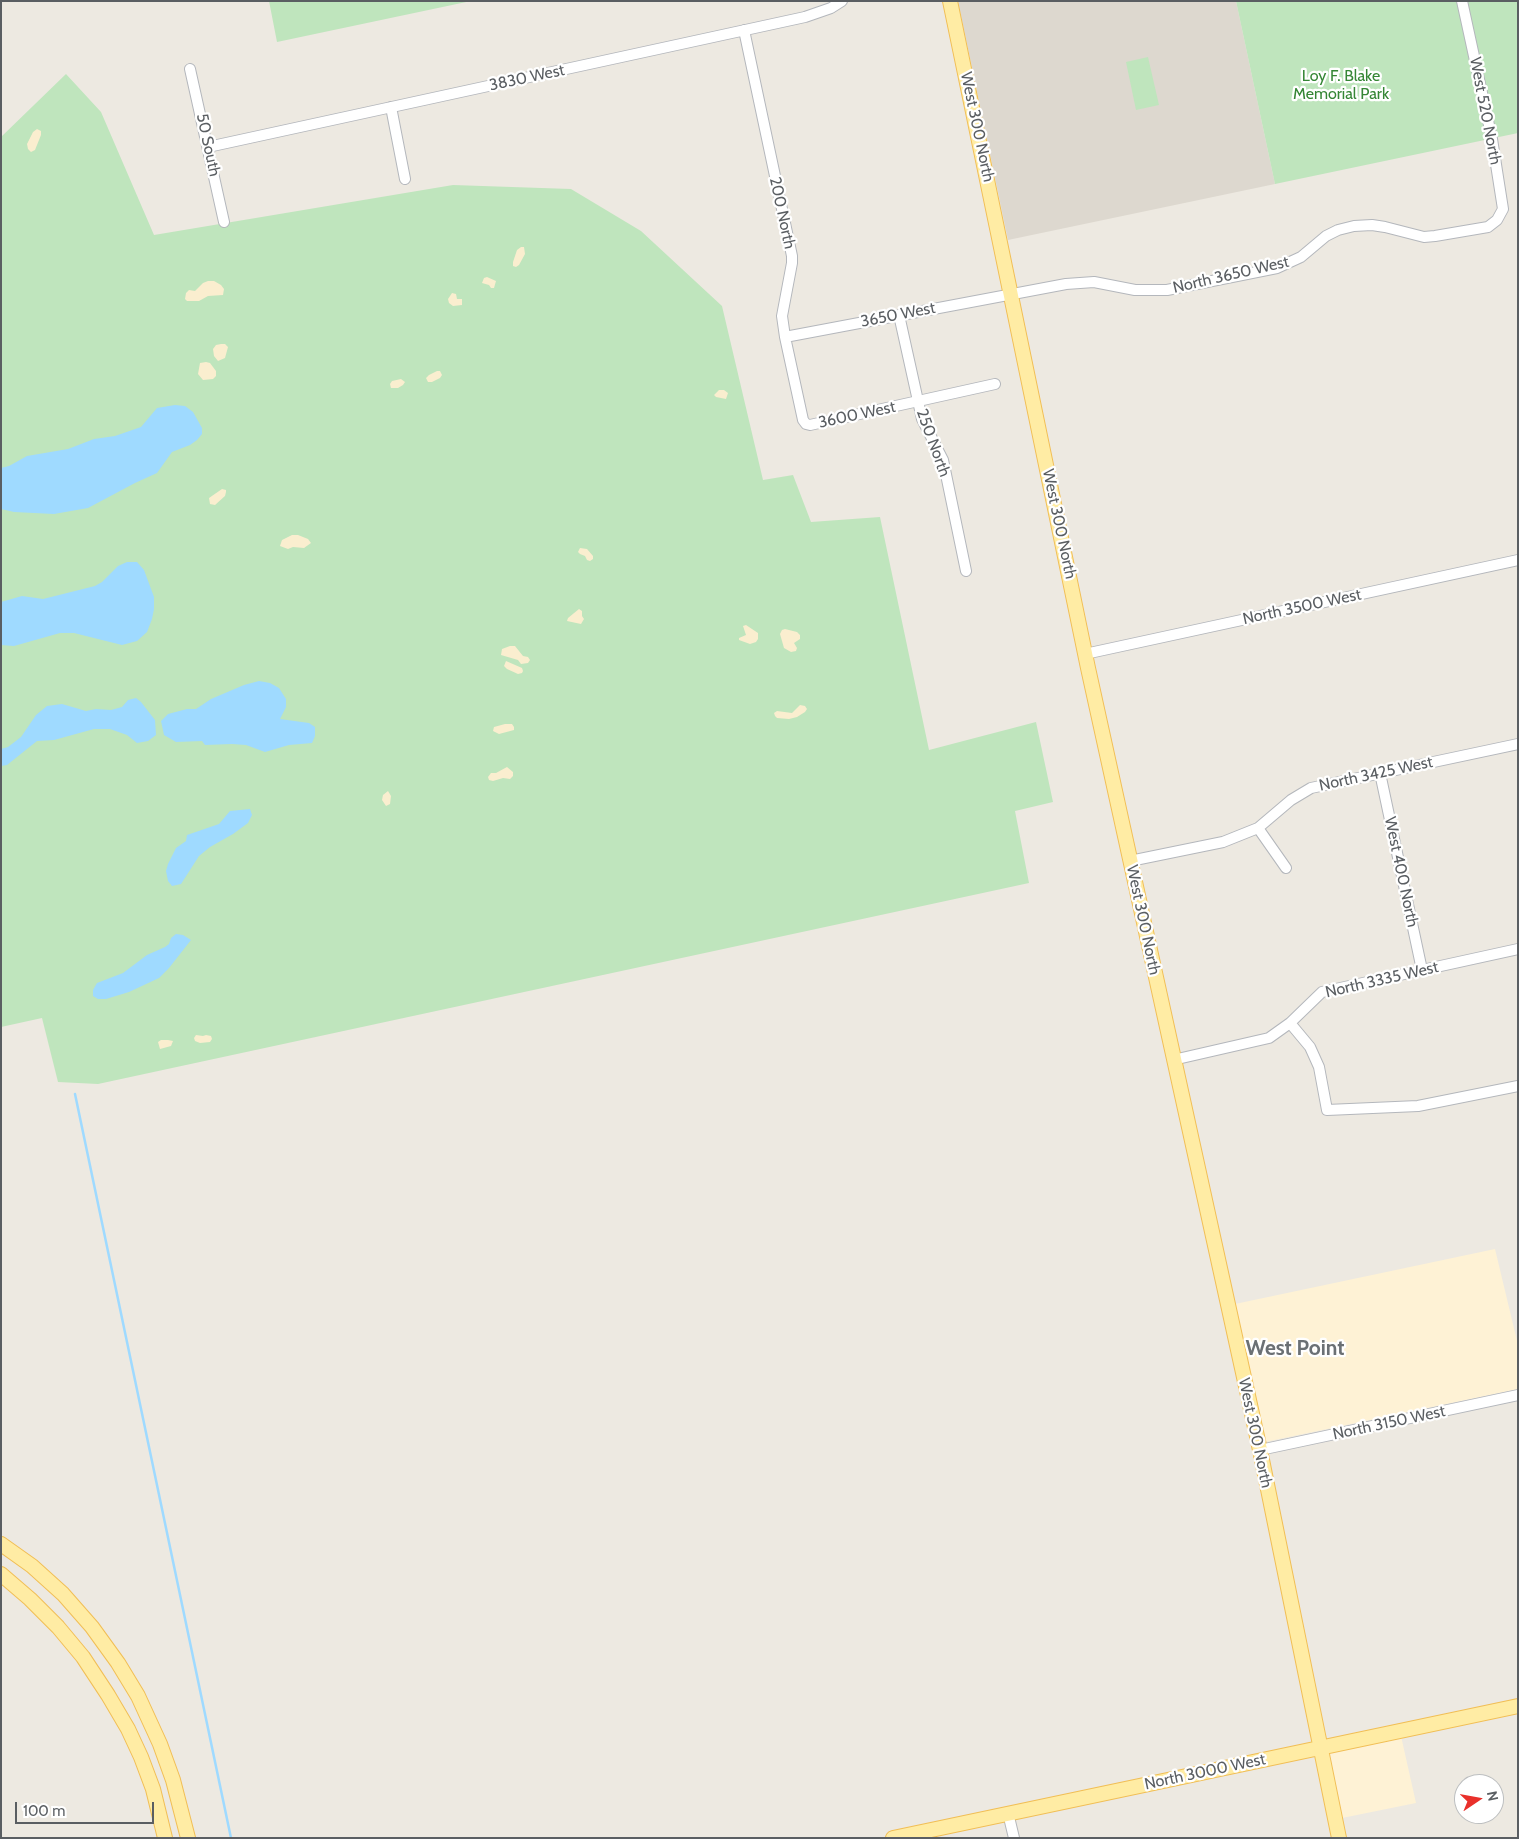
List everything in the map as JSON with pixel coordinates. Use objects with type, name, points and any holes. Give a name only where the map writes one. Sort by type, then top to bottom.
[{"type":"main road","name":"West 300 North","points":[[950,1],[1085,654],[1260,1450],[1339,1838]]},
{"type":"main road","points":[[1,1544],[32,1566],[64,1594],[118,1662],[138,1696],[160,1744],[176,1788],[188,1838]]},
{"type":"main road","points":[[1,1574],[58,1627],[82,1657],[108,1695],[128,1729],[141,1757],[153,1789],[165,1838]]},
{"type":"main road","name":"North 3000 West","points":[[893,1838],[1518,1706]]},
{"type":"street","name":"3830 West","points":[[208,147],[805,17],[825,10],[842,1]]},
{"type":"street","name":"West 520 North","points":[[1462,1],[1503,208],[1497,220]]},
{"type":"street","name":"200 North","points":[[744,30],[792,256],[782,316],[801,414],[806,424]]},
{"type":"street","name":"50 South","points":[[190,69],[224,222]]},
{"type":"street","points":[[391,107],[405,179]]},
{"type":"street","name":"North 3650 West","points":[[1011,294],[1080,282],[1107,284],[1135,290],[1167,290],[1277,268],[1301,257],[1326,236],[1338,230],[1354,226],[1372,225],[1412,235],[1436,236],[1488,227],[1497,220]]},
{"type":"street","name":"3650 West","points":[[785,337],[1011,294]]},
{"type":"street","name":"250 North","points":[[899,315],[922,419],[943,460],[966,571]]},
{"type":"street","name":"3600 West","points":[[806,424],[810,425],[995,384]]},
{"type":"street","name":"North 3500 West","points":[[1085,654],[1518,560]]},
{"type":"street","name":"North 3425 West","points":[[1130,861],[1223,842],[1258,828],[1291,800],[1311,788],[1518,744]]},
{"type":"street","name":"West 400 North","points":[[1380,773],[1422,970]]},
{"type":"street","points":[[1258,828],[1286,868]]},
{"type":"street","name":"North 3335 West","points":[[1173,1060],[1269,1038],[1290,1023],[1322,992],[1518,949]]},
{"type":"street","points":[[1290,1023],[1310,1047],[1319,1067],[1327,1110],[1418,1106],[1518,1086]]},
{"type":"street","name":"North 3150 West","points":[[1260,1450],[1518,1395]]},
{"type":"street","points":[[1008,1813],[1014,1838]]},
{"type":"shaded area","points":[[958,1],[1236,1],[1275,184],[1008,240]]},
{"type":"shaded area","points":[[1495,1249],[1518,1345],[1518,1389],[1265,1442],[1235,1304]]},
{"type":"shaded area","points":[[1401,1736],[1416,1803],[1342,1818],[1328,1752]]},
{"type":"green space","points":[[269,1],[471,1],[277,42]]},
{"type":"green space","name":"Loy F. Blake Memorial Park","points":[[1236,1],[1518,1],[1518,133],[1275,184]]},
{"type":"green space","points":[[1148,57],[1159,105],[1136,110],[1126,62]]},
{"type":"green space","points":[[66,74],[101,112],[154,235],[453,185],[571,189],[641,231],[722,306],[763,480],[793,475],[811,522],[880,517],[929,750],[1036,722],[1053,802],[1015,811],[1029,883],[98,1084],[58,1082],[42,1018],[1,1027],[1,137]]},
{"type":"sand","points":[[37,129],[41,131],[41,135],[35,150],[31,152],[27,144],[33,132]]},
{"type":"sand","points":[[524,247],[525,254],[519,265],[513,266],[517,250]]},
{"type":"sand","points":[[487,277],[496,281],[494,288],[482,283],[484,278]]},
{"type":"sand","points":[[208,281],[214,281],[221,285],[224,289],[223,295],[208,296],[199,301],[187,301],[185,299],[186,293],[189,290],[195,291]]},
{"type":"sand","points":[[452,293],[456,294],[457,299],[462,299],[462,305],[453,306],[449,303],[448,299]]},
{"type":"sand","points":[[225,344],[228,347],[225,358],[218,361],[214,356],[213,349],[216,345]]},
{"type":"sand","points":[[200,363],[210,363],[216,371],[216,376],[213,379],[203,380],[198,374]]},
{"type":"sand","points":[[440,371],[442,375],[440,378],[428,382],[426,378]]},
{"type":"sand","points":[[401,379],[405,382],[403,385],[398,388],[391,388],[390,384],[392,381]]},
{"type":"sand","points":[[719,390],[724,390],[728,393],[726,399],[714,395]]},
{"type":"sand","points":[[222,489],[226,490],[225,496],[215,505],[210,504],[209,498]]},
{"type":"sand","points":[[292,535],[308,539],[311,543],[304,548],[293,547],[288,549],[280,546],[282,540]]},
{"type":"sand","points":[[580,548],[587,549],[593,556],[593,559],[587,560],[585,556],[578,552]]},
{"type":"sand","points":[[579,609],[582,611],[584,619],[581,624],[567,621],[568,618]]},
{"type":"sand","points":[[746,625],[758,633],[756,642],[750,644],[739,640],[739,638],[746,635],[743,626]]},
{"type":"sand","points":[[785,629],[797,632],[800,635],[800,639],[794,643],[797,648],[796,651],[791,652],[784,648],[780,634]]},
{"type":"sand","points":[[515,646],[523,656],[528,657],[530,660],[528,663],[521,664],[518,660],[501,655],[502,649]]},
{"type":"sand","points":[[506,661],[522,668],[522,673],[518,674],[507,669],[504,666]]},
{"type":"sand","points":[[800,705],[805,706],[807,709],[797,717],[789,719],[777,718],[775,716],[774,713],[777,711],[792,713]]},
{"type":"sand","points":[[512,724],[514,730],[499,734],[493,731],[494,727]]},
{"type":"sand","points":[[507,767],[513,772],[513,776],[510,779],[489,780],[488,777],[491,773],[496,773]]},
{"type":"sand","points":[[388,791],[391,796],[390,804],[386,806],[382,800],[383,795]]},
{"type":"sand","points":[[196,1035],[211,1036],[212,1039],[210,1042],[200,1043],[195,1041]]},
{"type":"sand","points":[[161,1040],[173,1041],[171,1046],[160,1049],[158,1042]]},
{"type":"water","points":[[175,405],[185,406],[193,412],[202,428],[202,434],[190,445],[172,452],[157,473],[88,508],[54,514],[14,512],[1,509],[1,468],[9,466],[27,456],[68,449],[94,439],[115,436],[141,427],[157,408]]},
{"type":"water","points":[[127,562],[137,562],[144,570],[154,597],[152,619],[147,632],[137,641],[122,645],[74,633],[60,633],[14,646],[1,645],[1,602],[22,596],[43,599],[95,586],[102,582],[118,566]]},
{"type":"water","points":[[259,681],[270,683],[279,688],[286,699],[286,707],[280,719],[309,723],[315,727],[315,736],[312,743],[289,745],[265,752],[246,745],[205,745],[202,741],[176,742],[164,735],[161,721],[168,714],[187,709],[196,709],[211,699],[244,685]]},
{"type":"water","points":[[136,698],[155,720],[156,735],[148,741],[137,743],[127,735],[110,729],[94,729],[54,740],[37,741],[7,765],[1,766],[1,749],[8,747],[21,737],[36,715],[47,706],[62,704],[86,711],[96,709],[111,710],[122,707],[128,700]]},
{"type":"water","points":[[250,809],[252,815],[248,823],[199,856],[181,884],[172,886],[168,881],[166,871],[168,864],[176,848],[186,841],[187,835],[219,824],[230,811]]},
{"type":"water","points":[[176,934],[183,935],[191,940],[159,978],[129,992],[106,999],[98,999],[93,996],[93,990],[97,983],[123,973],[147,955],[165,947]]},
{"type":"waterway","points":[[75,1094],[231,1838]]},
{"type":"district","name":"West Point","points":[[1295,1349]]}]
